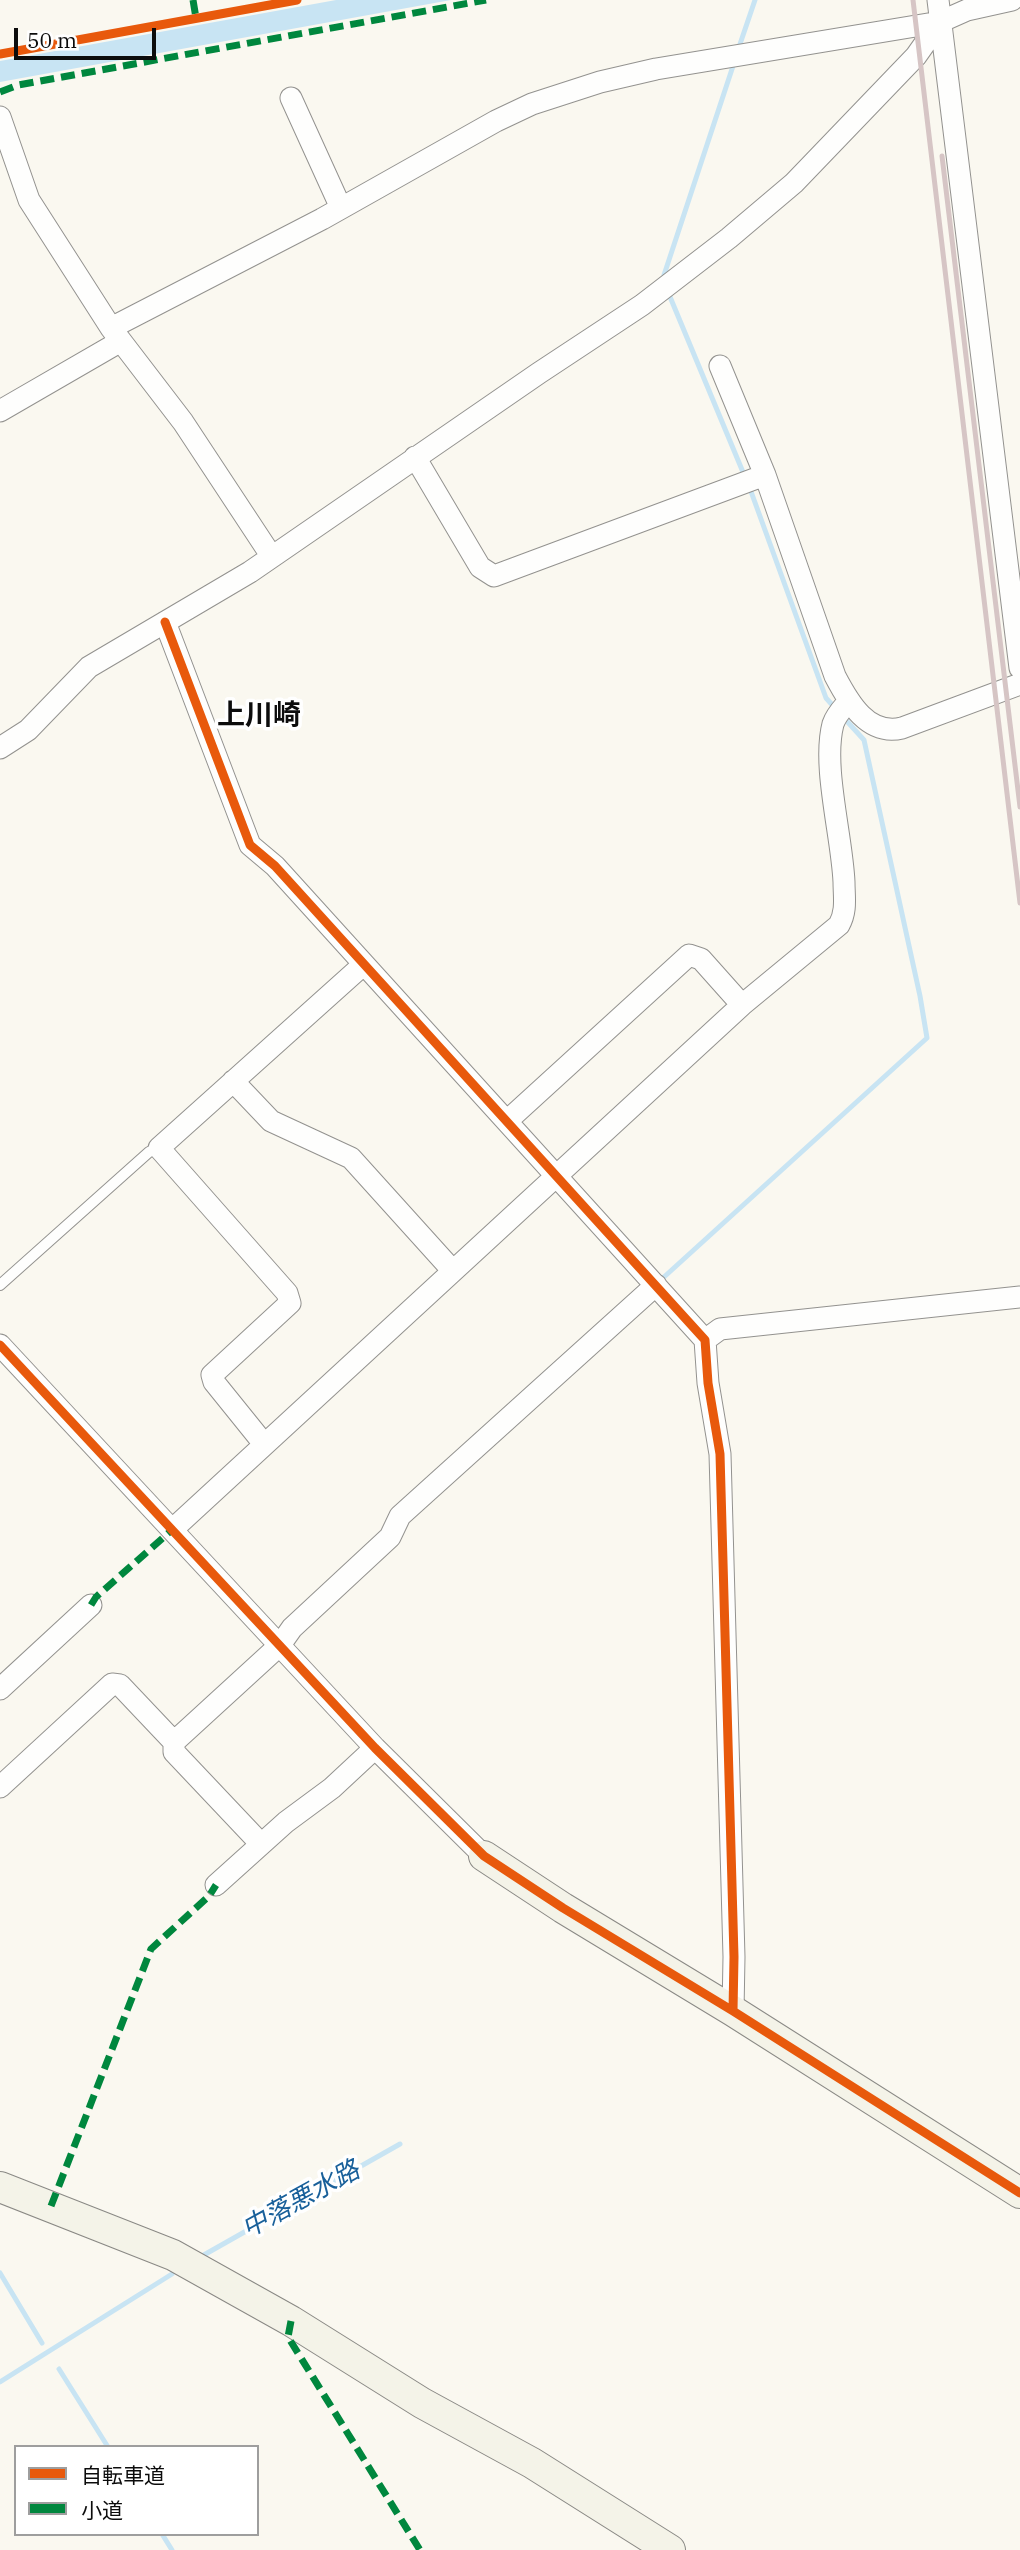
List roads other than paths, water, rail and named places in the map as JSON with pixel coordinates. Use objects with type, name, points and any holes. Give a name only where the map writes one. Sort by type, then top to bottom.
[{"type":"street","points":[[938,0],[1020,668]]},
{"type":"street","points":[[0,411],[116,335],[496,121],[533,104],[600,82],[656,69],[940,22],[967,10],[1012,0]]},
{"type":"street","points":[[0,748],[28,730],[89,667],[272,557],[415,457],[642,305],[729,238],[794,183],[916,56],[940,22]]},
{"type":"street","points":[[291,98],[341,208]]},
{"type":"street","points":[[0,117],[29,200],[116,335],[183,422],[272,557]]},
{"type":"street","points":[[720,366],[765,475],[835,676],[848,702],[875,727],[888,731],[1020,684]]},
{"type":"street","points":[[415,457],[480,567],[494,576],[765,475]]},
{"type":"street","points":[[165,622],[250,845],[275,866],[705,1340],[708,1383],[720,1454],[734,1957],[733,2011]]},
{"type":"street","points":[[173,1529],[742,1005],[831,933],[844,917],[842,852],[829,758],[833,725],[848,702]]},
{"type":"street","points":[[507,1121],[689,955],[701,959],[742,1005]]},
{"type":"street","points":[[264,1444],[214,1382],[212,1375],[290,1303],[287,1293],[159,1148],[363,965]]},
{"type":"street","points":[[233,1081],[271,1121],[351,1158],[453,1271]]},
{"type":"street","points":[[174,1742],[280,1645],[292,1628],[390,1537],[400,1516],[656,1285]]},
{"type":"street","points":[[705,1340],[720,1329],[1020,1297]]},
{"type":"street","points":[[0,1345],[375,1748],[484,1856],[563,1909],[733,2011],[1020,2193]]},
{"type":"street","points":[[0,1689],[91,1605]]},
{"type":"street","points":[[0,1787],[112,1684],[120,1685],[174,1742],[174,1752],[261,1844]]},
{"type":"street","points":[[216,1885],[286,1822],[332,1788],[375,1748]]},
{"type":"street","points":[[0,2187],[173,2255],[290,2321],[422,2403],[531,2463],[670,2550]]},
{"type":"lane","points":[[0,1285],[149,1152],[159,1148]]},
{"type":"water","points":[[336,0],[451,0],[0,82],[0,61]]},
{"type":"waterway","points":[[738,50],[755,0]]},
{"type":"waterway","points":[[665,279],[664,275],[734,63]]},
{"type":"waterway","points":[[668,292],[745,477]]},
{"type":"waterway","points":[[749,486],[826,698],[835,708]]},
{"type":"waterway","points":[[664,1277],[927,1038],[864,740],[844,718]]},
{"type":"waterway","name":"中落悪水路","points":[[202,2256],[400,2144]]},
{"type":"waterway","points":[[0,2273],[42,2343]]},
{"type":"waterway","name":"中落悪水路","points":[[0,2382],[172,2274]]},
{"type":"waterway","points":[[59,2369],[107,2445]]},
{"type":"waterway","points":[[163,2536],[172,2550]]},
{"type":"railway","points":[[913,0],[1020,903]]},
{"type":"railway","points":[[942,156],[1020,807]]},
{"type":"district","name":"上川崎","points":[[259,716]]}]
